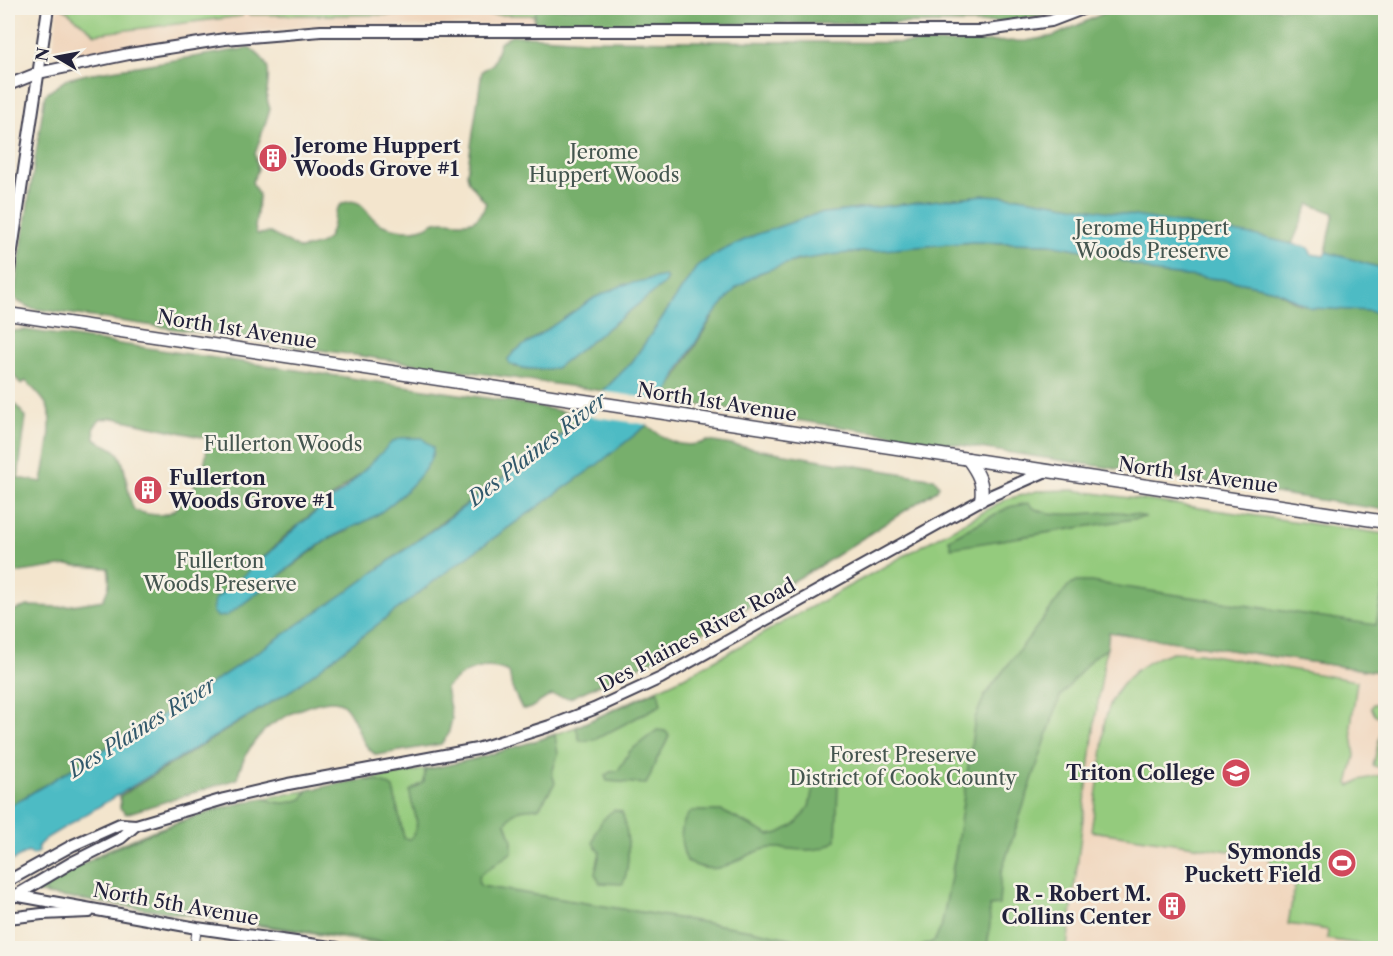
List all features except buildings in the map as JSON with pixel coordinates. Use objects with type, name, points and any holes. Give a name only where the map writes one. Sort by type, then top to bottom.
[{"type":"main road","name":"North 1st Avenue","points":[[8,314],[1386,522]]},
{"type":"main road","points":[[968,459],[981,481],[981,500]]},
{"type":"street","points":[[8,277],[48,8]]},
{"type":"street","points":[[8,85],[38,73],[184,45],[321,31],[981,31],[1040,24],[1085,8]]},
{"type":"street","name":"Des Plaines River Road","points":[[8,881],[120,824],[136,825],[224,799],[288,784],[477,749],[553,726],[662,678],[981,500],[1044,472]]},
{"type":"street","name":"Des Plaines River Road","points":[[10,897],[121,838],[136,825]]},
{"type":"street","name":"North 5th Avenue","points":[[10,897],[197,928],[337,948]]},
{"type":"street","points":[[8,918],[42,914],[101,912]]},
{"type":"street","points":[[194,948],[197,928]]},
{"type":"shaded area","points":[[58,8],[536,8],[534,25],[303,27],[196,38],[68,58],[58,56],[53,49]]},
{"type":"shaded area","name":"Triton College","points":[[1109,632],[1385,673],[1385,948],[1059,948]]},
{"type":"green space","points":[[63,8],[1069,8],[1039,17],[975,23],[534,25],[534,15],[248,15],[247,9],[242,16],[95,34]]},
{"type":"green space","points":[[536,8],[906,10],[1069,8],[1013,21],[975,23],[534,25]]},
{"type":"green space","name":"Jerome Huppert Woods","points":[[1115,8],[1385,8],[1385,269],[1326,252],[1334,213],[1309,204],[1292,244],[1018,197],[984,195],[816,214],[698,265],[632,362],[603,391],[30,308],[17,301],[14,295],[45,95],[67,79],[87,74],[249,48],[260,56],[268,70],[267,100],[270,109],[255,154],[258,170],[252,182],[259,196],[255,228],[257,234],[270,233],[300,249],[326,240],[335,213],[341,204],[347,202],[358,203],[378,223],[411,230],[417,230],[435,222],[471,221],[482,213],[486,203],[469,182],[467,174],[482,71],[493,64],[500,43],[511,35],[586,40],[931,43],[1026,41],[1054,36]],"holes":[[[665,276],[667,279],[663,285],[556,368],[515,367],[514,352],[594,298],[649,279]]]},
{"type":"green space","points":[[972,242],[1050,244],[1104,254],[1157,273],[1229,280],[1275,290],[1299,304],[1369,311],[1385,315],[1385,510],[665,400],[718,309],[736,288],[756,275],[814,257],[883,248]]},
{"type":"green space","name":"Fullerton Woods","points":[[25,330],[513,402],[586,416],[351,589],[179,705],[8,807],[8,612],[28,606],[60,607],[103,600],[109,581],[108,568],[67,565],[8,574],[8,396],[26,417],[18,478],[42,482],[50,423],[47,406],[43,399],[26,381],[21,384],[8,369],[8,337],[13,331]],"holes":[[[114,418],[206,438],[205,458],[198,479],[186,499],[171,512],[157,515],[134,510],[120,456],[114,449],[95,439],[94,427],[101,419]],[[422,438],[348,531],[327,540],[226,616],[255,566],[284,537],[367,468],[411,439]]]},
{"type":"green space","points":[[647,425],[661,436],[676,443],[691,445],[708,441],[935,479],[939,485],[937,490],[823,564],[662,656],[570,698],[551,695],[529,709],[522,709],[512,688],[509,672],[491,667],[475,669],[460,676],[446,688],[452,719],[448,735],[441,744],[377,755],[366,746],[353,717],[344,705],[327,701],[303,708],[279,720],[264,731],[247,754],[237,779],[126,814],[120,808],[120,796],[293,689],[450,569],[598,464]]},
{"type":"green space","name":"Forest Preserve District of Cook County","points":[[1073,490],[1385,534],[1385,673],[1109,632],[1095,721],[1067,948],[407,948],[34,892],[107,850],[152,831],[216,809],[448,765],[499,753],[576,727],[684,677],[1007,499],[1037,491]]},
{"type":"green space","points":[[1028,503],[1035,509],[1057,514],[1118,512],[1146,517],[951,548],[949,539],[1009,507]]},
{"type":"green space","points":[[1385,577],[1385,673],[1109,632],[1107,649],[1093,657],[1060,697],[1001,873],[999,905],[989,906],[990,924],[987,948],[918,948],[934,941],[941,928],[956,851],[975,718],[985,695],[1068,586],[1076,582],[1091,582],[1376,625]]},
{"type":"green space","name":"Triton College","points":[[1172,652],[1200,653],[1357,681],[1351,726],[1355,756],[1348,784],[1350,786],[1360,780],[1385,774],[1385,948],[1327,939],[1328,930],[1288,924],[1296,879],[1289,878],[1289,869],[1270,866],[1270,857],[1091,831],[1103,749],[1104,726],[1112,700],[1127,679],[1137,670]]},
{"type":"green space","points":[[658,690],[661,705],[594,740],[580,741],[576,727]]},
{"type":"green space","points":[[1373,704],[1385,705],[1385,768],[1373,766],[1384,718],[1375,715],[1371,708]]},
{"type":"green space","points":[[657,730],[665,731],[669,735],[646,784],[607,781],[605,776],[610,772],[618,771],[630,751]]},
{"type":"green space","points":[[555,735],[558,754],[552,773],[555,783],[539,808],[520,810],[509,818],[506,823],[512,840],[512,852],[480,875],[478,882],[481,886],[751,930],[836,948],[473,948],[447,940],[439,948],[428,948],[47,895],[44,884],[151,833],[235,805],[264,798],[279,803],[292,802],[302,799],[308,790],[352,781],[374,781],[393,788],[404,838],[410,839],[417,822],[410,791],[424,782],[425,770],[475,759]]},
{"type":"green space","points":[[823,778],[831,778],[838,785],[836,840],[828,846],[810,850],[765,849],[719,868],[699,867],[687,861],[681,835],[684,822],[692,811],[722,811],[769,835],[779,833],[796,824],[809,807],[813,787]]},
{"type":"green space","points":[[614,810],[622,812],[628,839],[626,876],[623,884],[600,883],[595,874],[600,852],[593,843],[594,838],[603,820]]},
{"type":"water","points":[[984,195],[1018,197],[1258,236],[1309,248],[1311,254],[1324,256],[1326,252],[1385,269],[1385,315],[1369,311],[1311,308],[1275,290],[1229,280],[1157,273],[1104,254],[1050,244],[972,242],[839,254],[798,260],[759,273],[736,288],[711,318],[676,374],[665,400],[647,425],[598,464],[450,569],[293,689],[45,839],[38,846],[39,852],[33,855],[28,852],[8,863],[8,807],[179,705],[351,589],[578,424],[603,391],[632,362],[698,265],[755,235],[816,214]]},
{"type":"water","points":[[665,276],[667,279],[663,285],[556,368],[526,369],[509,363],[508,359],[514,352],[594,298],[623,285]]},
{"type":"water","points":[[400,438],[422,438],[433,448],[427,466],[411,486],[375,516],[325,541],[226,616],[218,617],[213,612],[215,599],[298,526],[345,489],[392,442]]},
{"type":"pier","points":[[600,391],[668,401],[650,425],[582,415]]},
{"type":"place","name":"Jerome Huppert Woods Grove #1","points":[[273,158]]},
{"type":"place","name":"Fullerton Woods Grove #1","points":[[148,490]]},
{"type":"place","name":"Triton College","points":[[1236,773]]},
{"type":"place","name":"Symonds Puckett Field","points":[[1342,863]]},
{"type":"place","name":"R - Robert M. Collins Center","points":[[1172,906]]},
{"type":"park label","name":"Jerome Huppert Woods Preserve","points":[[1152,240]]},
{"type":"park label","name":"Fullerton Woods Preserve","points":[[220,572]]},
{"type":"water label","name":"Des Plaines River","points":[[537,449]]},
{"type":"water label","name":"Des Plaines River","points":[[142,727]]}]
